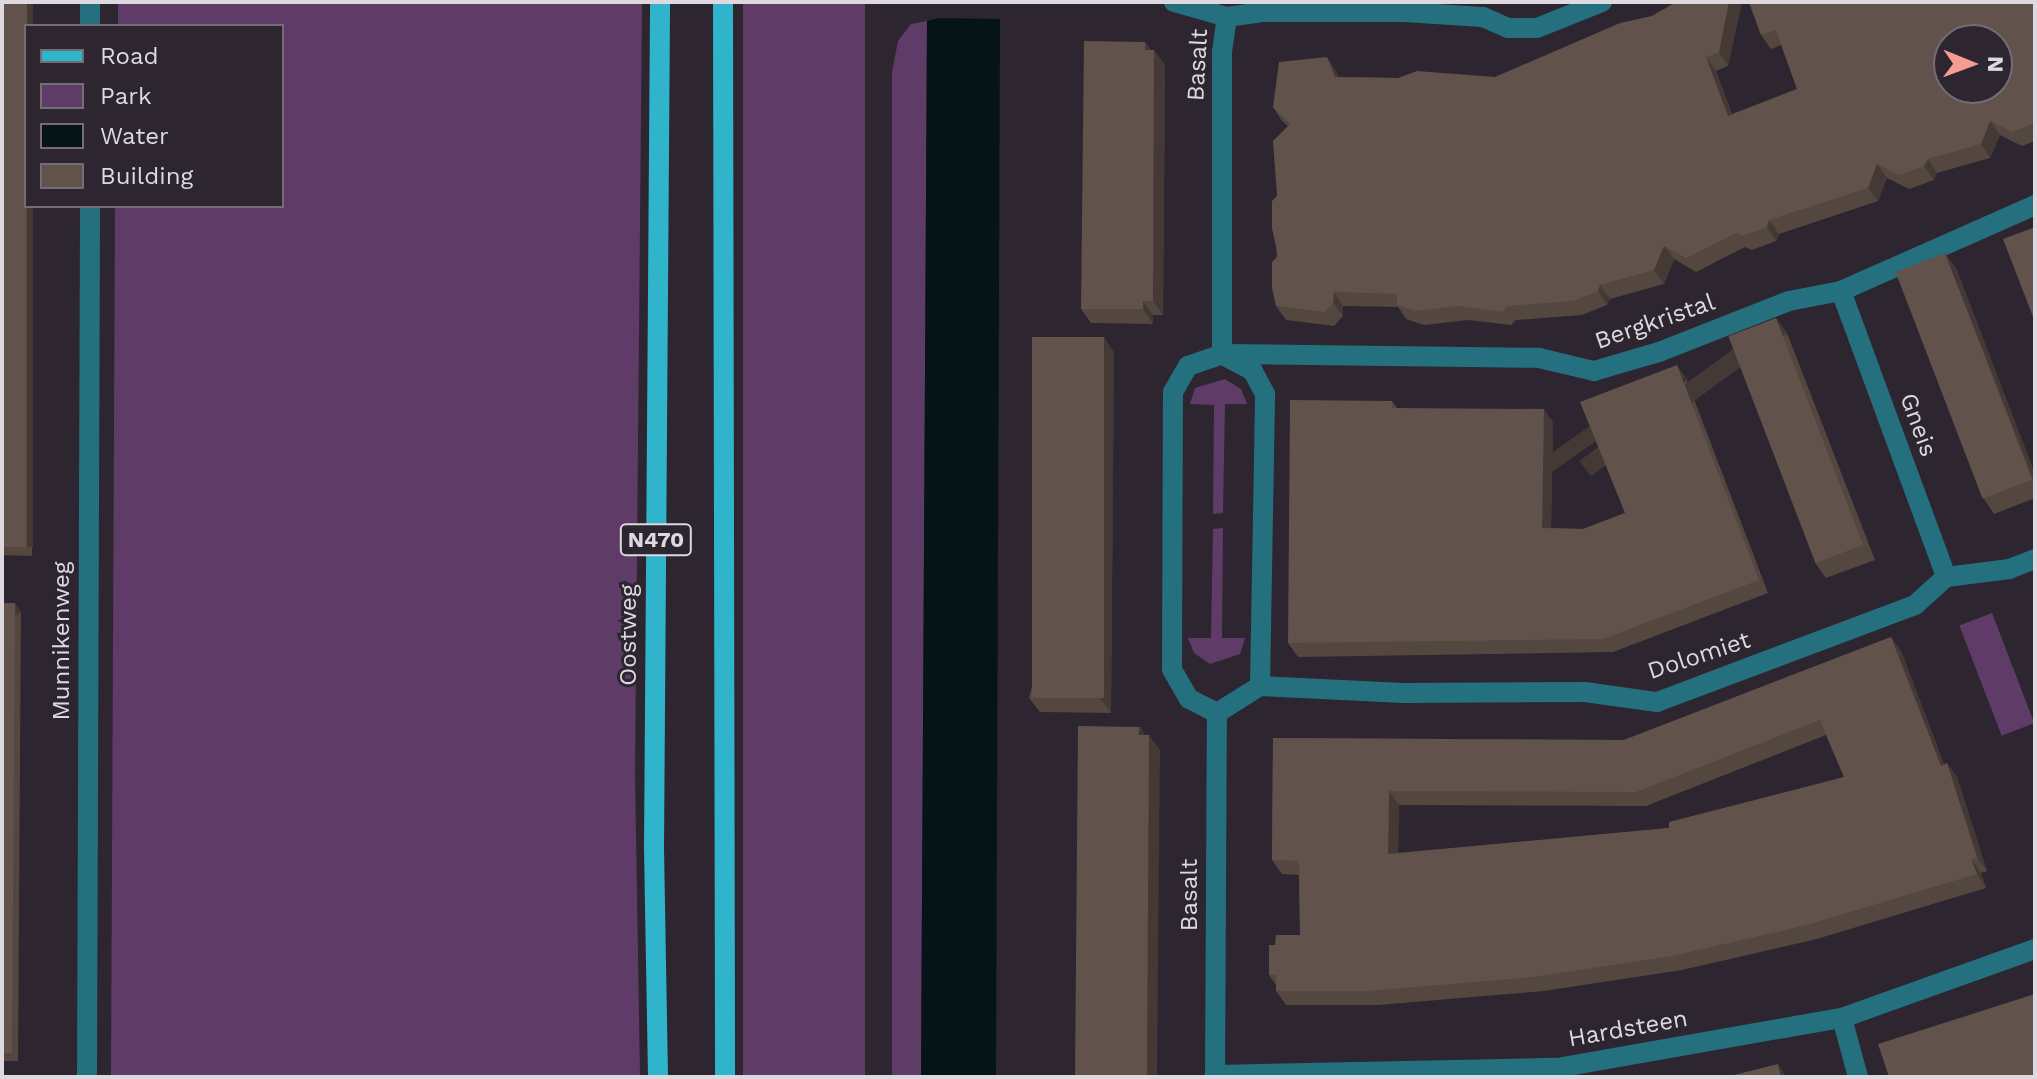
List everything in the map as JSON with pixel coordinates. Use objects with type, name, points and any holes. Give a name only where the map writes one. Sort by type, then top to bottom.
[{"type":"main road","name":"Oostweg","points":[[658,1077],[654,849],[660,2]]},
{"type":"main road","name":"N470","points":[[723,2],[725,1077]]},
{"type":"street","points":[[90,2],[90,24]]},
{"type":"street","points":[[1174,2],[1227,17]]},
{"type":"street","name":"Basalt","points":[[1222,354],[1222,52],[1227,17],[1261,12],[1404,12],[1483,17],[1508,28],[1537,28],[1602,2]]},
{"type":"street","name":"Bergkristal","points":[[1222,354],[1539,358],[1594,371],[1659,352],[1789,301],[1841,291],[2035,205]]},
{"type":"street","name":"Munnikenweg","points":[[87,1077],[90,208]]},
{"type":"street","name":"Gneis","points":[[1841,291],[1946,577]]},
{"type":"street","points":[[1222,354],[1253,371],[1265,394],[1260,686],[1217,713],[1189,699],[1172,669],[1173,392],[1188,366],[1222,354]]},
{"type":"street","points":[[1946,577],[2009,569],[2035,559]]},
{"type":"street","name":"Dolomiet","points":[[1260,686],[1404,693],[1585,692],[1657,702],[1915,605],[1946,577]]},
{"type":"street","name":"Basalt","points":[[1215,1076],[1217,713]]},
{"type":"street","name":"Hardsteen","points":[[1215,1076],[1472,1074],[1557,1068],[1842,1018],[2035,949]]},
{"type":"street","points":[[1842,1018],[1858,1077]]},
{"type":"green space","points":[[118,2],[642,2],[635,774],[640,1077],[111,1077],[115,208],[284,208],[284,24],[118,24]]},
{"type":"green space","points":[[743,2],[865,2],[865,1077],[743,1077]]},
{"type":"green space","points":[[927,21],[921,1077],[892,1077],[892,72],[898,41],[911,24]]},
{"type":"green space","points":[[1225,379],[1241,389],[1247,404],[1225,404],[1223,513],[1213,514],[1214,405],[1190,404],[1195,388]]},
{"type":"green space","points":[[1223,528],[1222,638],[1245,638],[1240,654],[1210,664],[1194,653],[1188,638],[1211,638],[1213,529]]},
{"type":"green space","points":[[1992,613],[2034,723],[2002,736],[1959,626]]},
{"type":"water","points":[[939,18],[1000,19],[996,1077],[921,1077],[927,21]]},
{"type":"building","points":[[2,2],[27,2],[27,24],[24,24],[26,547],[2,547]]},
{"type":"building","points":[[1676,2],[1729,2],[1719,52],[1706,57],[1728,116],[1797,89],[1776,30],[1761,35],[1749,2],[2035,2],[2035,123],[2012,132],[1990,121],[1981,144],[1928,159],[1924,166],[1899,175],[1877,164],[1868,188],[1769,220],[1767,227],[1742,236],[1736,233],[1686,258],[1664,246],[1654,270],[1600,285],[1598,291],[1573,301],[1507,306],[1502,312],[1458,306],[1415,311],[1397,305],[1397,294],[1334,292],[1333,303],[1325,312],[1276,306],[1272,288],[1272,262],[1278,256],[1272,228],[1272,201],[1277,196],[1273,141],[1290,124],[1273,107],[1279,62],[1327,57],[1335,77],[1398,78],[1417,71],[1495,77],[1620,23],[1652,16]]},
{"type":"building","points":[[1084,41],[1145,42],[1145,50],[1154,50],[1153,301],[1143,301],[1143,309],[1081,309]]},
{"type":"building","points":[[2035,227],[2035,322],[2003,239]]},
{"type":"building","points":[[1945,253],[2032,480],[1983,499],[1896,272]]},
{"type":"building","points":[[1776,318],[1863,545],[1815,563],[1728,336]]},
{"type":"building","points":[[1032,337],[1104,337],[1104,698],[1032,698]]},
{"type":"building","points":[[1677,365],[1759,580],[1603,639],[1288,643],[1290,400],[1392,401],[1392,408],[1544,409],[1542,528],[1583,529],[1625,513],[1580,402]]},
{"type":"building","points":[[2,603],[15,603],[12,1053],[2,1053]]},
{"type":"building","points":[[1891,637],[1941,766],[1947,763],[1977,857],[1971,859],[1977,874],[1807,925],[1672,956],[1534,977],[1369,991],[1276,991],[1276,975],[1269,975],[1269,945],[1275,945],[1276,935],[1300,935],[1299,861],[1272,860],[1273,738],[1624,740]],"holes":[[[1820,720],[1844,777],[1669,822],[1669,828],[1388,854],[1389,791],[1636,792]]]},
{"type":"building","points":[[1078,726],[1140,727],[1139,735],[1149,735],[1147,1077],[1075,1077]]},
{"type":"building","points":[[2035,994],[2035,1077],[1889,1077],[1878,1044]]},
{"type":"building","points":[[1778,1064],[1781,1077],[1726,1077]]}]
